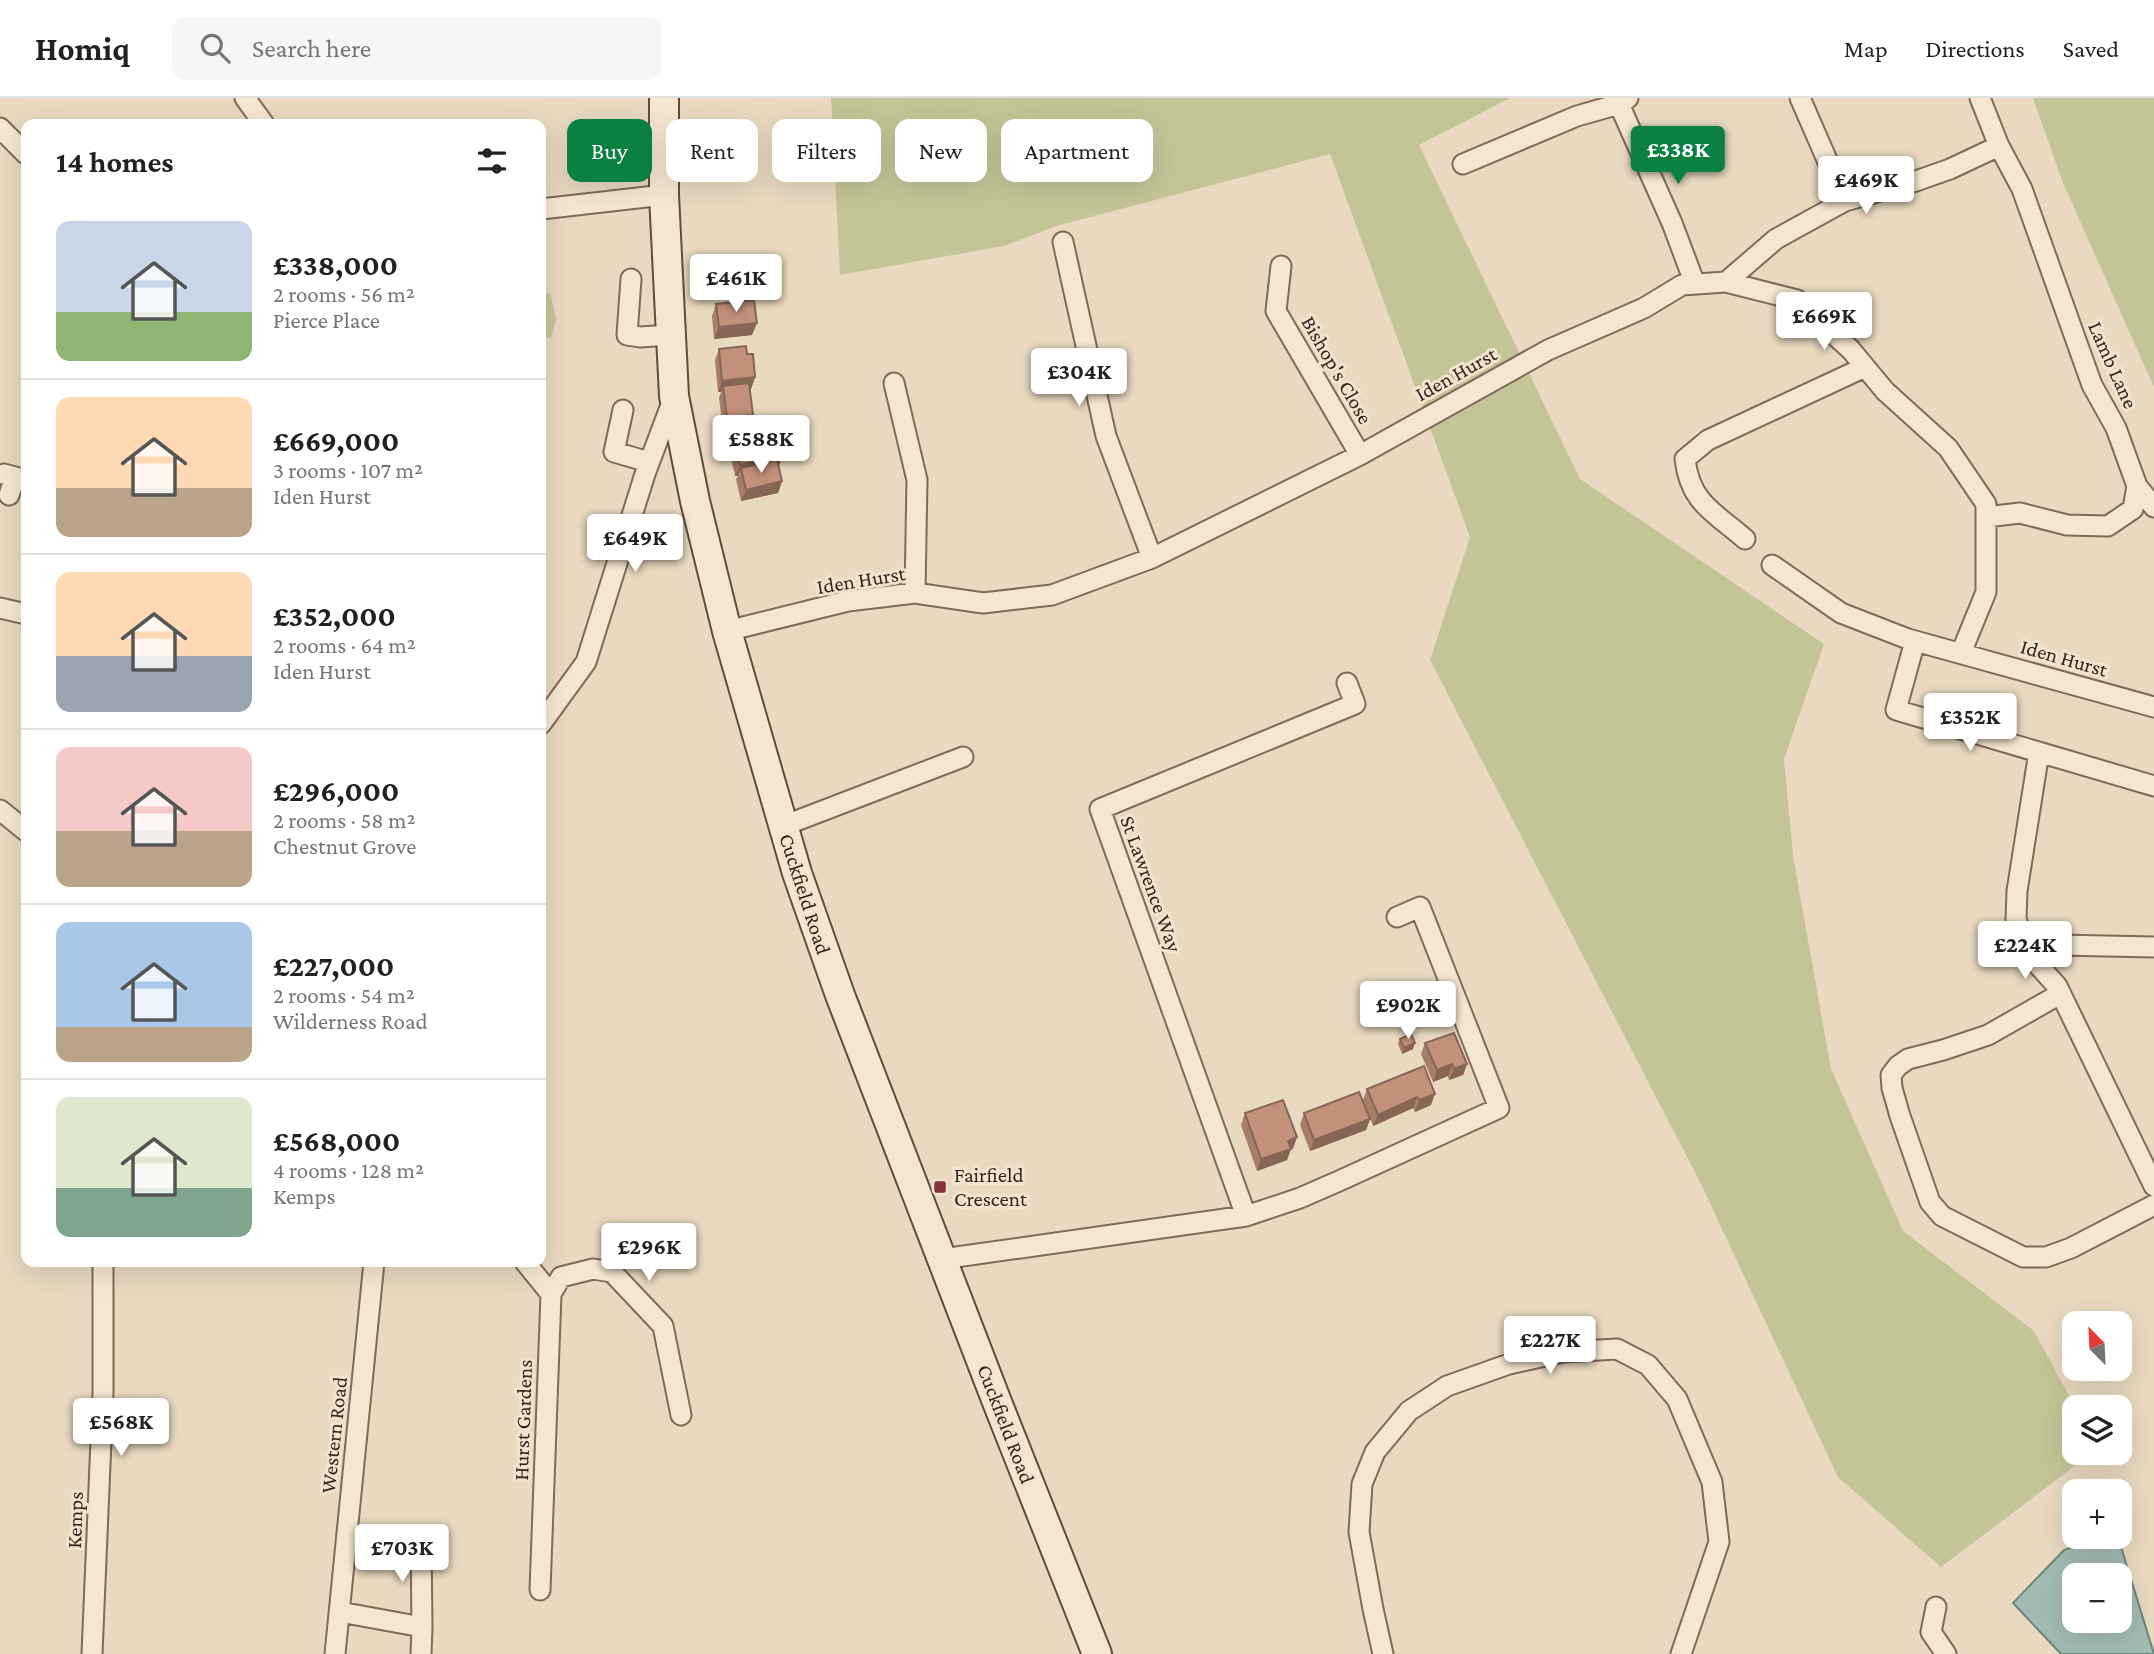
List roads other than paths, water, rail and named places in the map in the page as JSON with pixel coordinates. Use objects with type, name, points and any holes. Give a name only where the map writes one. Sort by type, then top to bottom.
[{"type":"street","points":[[245,98],[260,119]]},
{"type":"street","name":"Cuckfield Road","points":[[664,98],[664,195],[674,396],[695,501],[727,631],[797,873],[839,995],[1097,1654]]},
{"type":"street","points":[[1800,98],[1845,201]]},
{"type":"street","name":"Lamb Lane","points":[[1980,98],[1999,146],[2022,190],[2092,385],[2116,428],[2137,486],[2154,507]]},
{"type":"street","points":[[1463,164],[1577,116],[1624,101],[1695,284]]},
{"type":"street","points":[[0,128],[21,149]]},
{"type":"street","points":[[1726,282],[1776,239],[1845,201],[1916,181],[1999,146]]},
{"type":"street","points":[[546,208],[664,195]]},
{"type":"street","points":[[1063,242],[1106,436],[1152,558]]},
{"type":"street","name":"Bishop's Close","points":[[1281,266],[1276,311],[1360,455]]},
{"type":"street","points":[[631,279],[626,335],[670,335]]},
{"type":"street","name":"Iden Hurst","points":[[727,631],[848,601],[915,593],[983,603],[1052,595],[1152,558],[1360,455],[1548,349],[1644,308],[1682,285],[1726,282],[1797,300],[1851,350],[1885,391],[1948,448],[1986,505],[1986,592],[1961,653]]},
{"type":"street","points":[[1745,538],[1700,501],[1688,480],[1685,459],[1708,440],[1865,367]]},
{"type":"street","points":[[894,383],[917,480],[915,593]]},
{"type":"street","points":[[546,717],[586,662],[649,462],[674,396]]},
{"type":"street","points":[[623,410],[614,452],[649,462]]},
{"type":"street","points":[[1986,517],[2020,513],[2067,525],[2108,526],[2133,509],[2137,486]]},
{"type":"street","name":"Iden Hurst","points":[[1772,565],[1841,613],[1914,641],[2154,707]]},
{"type":"street","points":[[0,608],[21,613]]},
{"type":"street","points":[[1914,641],[1896,710],[2154,786]]},
{"type":"street","name":"St Lawrence Way","points":[[1246,1216],[1100,809],[1356,704],[1347,683]]},
{"type":"street","points":[[2039,752],[2017,891],[2016,919],[2027,953],[2057,986],[2154,1186]]},
{"type":"street","points":[[783,826],[962,757]]},
{"type":"street","points":[[0,810],[21,827]]},
{"type":"street","points":[[942,1259],[1246,1216],[1300,1198],[1499,1108],[1420,907],[1397,917]]},
{"type":"street","points":[[2035,961],[2058,945],[2154,947]]},
{"type":"street","points":[[2060,994],[1988,1035],[1908,1059],[1891,1075],[1897,1107],[1930,1202],[1942,1216],[2023,1257],[2046,1257],[2071,1248],[2154,1205]]},
{"type":"street","name":"Kemps","points":[[92,1654],[103,1393],[103,1267]]},
{"type":"street","name":"Western Road","points":[[335,1654],[374,1267]]},
{"type":"street","points":[[529,1267],[551,1294],[561,1277],[593,1269],[612,1272],[663,1326],[681,1415]]},
{"type":"street","name":"Hurst Gardens","points":[[540,1590],[551,1294]]},
{"type":"street","points":[[1383,1654],[1359,1532],[1362,1484],[1375,1452],[1409,1411],[1447,1386],[1509,1364],[1563,1352],[1617,1349],[1648,1365],[1677,1399],[1712,1482],[1719,1542],[1681,1654]]},
{"type":"street","points":[[421,1542],[421,1654]]},
{"type":"street","points":[[1937,1607],[1931,1632],[1946,1654]]},
{"type":"street","points":[[340,1612],[422,1627]]},
{"type":"place","name":"Fairfield Crescent","points":[[940,1187]]}]
